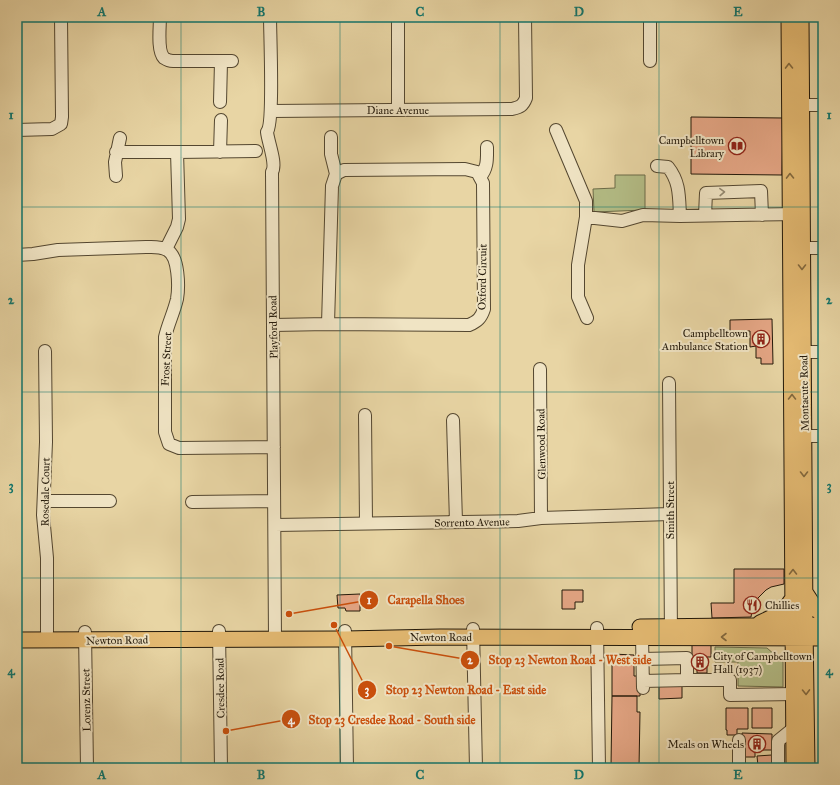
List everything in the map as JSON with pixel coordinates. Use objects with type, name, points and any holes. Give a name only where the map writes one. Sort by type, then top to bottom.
[{"type":"main road","name":"Montacute Road","points":[[789,17],[796,105]]},
{"type":"main road","name":"Montacute Road","points":[[801,17],[796,105],[799,671],[807,768]]},
{"type":"main road","name":"Montacute Road","points":[[796,214],[802,248],[803,352],[798,436]]},
{"type":"main road","points":[[753,626],[783,612],[799,595],[823,615]]},
{"type":"main road","points":[[799,631],[823,625]]},
{"type":"main road","name":"Newton Road","points":[[597,632],[642,637],[671,632],[753,626],[799,631]]},
{"type":"main road","points":[[799,631],[823,638]]},
{"type":"main road","name":"Newton Road","points":[[17,640],[85,636],[597,632],[671,632],[763,637],[799,631]]},
{"type":"main road","name":"Newton Road","points":[[17,632],[47,632],[85,636]]},
{"type":"main road","points":[[763,637],[780,648],[799,671],[819,647],[823,645]]},
{"type":"main road","name":"Montacute Road","points":[[794,768],[794,694],[799,671]]},
{"type":"street","points":[[17,130],[52,129],[61,124],[61,17]]},
{"type":"street","points":[[160,17],[161,50],[163,57],[167,60],[226,62],[220,102]]},
{"type":"street","name":"Playford Road","points":[[270,17],[270,129],[268,132],[274,169],[272,172],[275,635]]},
{"type":"street","points":[[398,17],[398,110]]},
{"type":"street","name":"Diane Avenue","points":[[270,111],[512,109],[519,107],[524,104],[526,98],[525,17]]},
{"type":"street","points":[[650,17],[650,61]]},
{"type":"street","points":[[796,105],[823,105]]},
{"type":"street","points":[[220,152],[221,120]]},
{"type":"street","points":[[556,130],[586,201],[586,217],[578,265],[578,297],[587,318]]},
{"type":"street","points":[[328,324],[332,186],[336,174],[332,159],[331,137]]},
{"type":"street","points":[[116,176],[114,162],[120,138]]},
{"type":"street","name":"Oxford Circuit","points":[[273,325],[469,325],[476,322],[481,317],[484,309],[483,183],[480,177],[486,166],[487,147]]},
{"type":"street","points":[[116,152],[256,151]]},
{"type":"street","points":[[17,255],[58,250],[146,247],[166,249],[178,228],[177,152]]},
{"type":"street","points":[[657,166],[668,167],[675,176],[680,216]]},
{"type":"street","points":[[336,174],[344,170],[465,169],[477,172],[480,177]]},
{"type":"street","points":[[705,215],[706,193],[761,191],[762,215]]},
{"type":"street","points":[[586,217],[622,221],[643,215],[680,216],[796,214]]},
{"type":"street","points":[[802,248],[823,248]]},
{"type":"street","name":"Frost Street","points":[[166,249],[173,256],[176,264],[177,290],[176,299],[165,338],[164,432],[169,444],[179,448],[274,447]]},
{"type":"street","name":"Rosedale Court","points":[[45,351],[46,442],[43,514],[47,558],[47,632]]},
{"type":"street","points":[[803,352],[823,352]]},
{"type":"street","name":"Glenwood Road","points":[[540,369],[542,518]]},
{"type":"street","name":"Smith Street","points":[[669,382],[671,632]]},
{"type":"street","points":[[364,415],[366,523]]},
{"type":"street","points":[[453,420],[456,522]]},
{"type":"street","points":[[798,436],[823,436]]},
{"type":"street","points":[[44,501],[110,501]]},
{"type":"street","points":[[192,502],[274,501]]},
{"type":"street","name":"Sorrento Avenue","points":[[275,525],[518,521],[542,518],[670,514]]},
{"type":"street","points":[[597,632],[599,768]]},
{"type":"street","points":[[474,633],[476,768]]},
{"type":"street","name":"Cresdee Road","points":[[219,635],[221,768]]},
{"type":"street","points":[[345,635],[347,768]]},
{"type":"street","name":"Lorenz Street","points":[[85,636],[87,768]]},
{"type":"street","points":[[642,637],[643,685],[687,680],[730,680],[730,695],[794,694]]},
{"type":"street","points":[[643,659],[687,658],[687,680]]},
{"type":"street","points":[[778,768],[778,741],[794,728]]},
{"type":"street","points":[[739,740],[739,768]]},
{"type":"green space","points":[[615,175],[645,175],[645,210],[594,212],[593,189],[615,188]]},
{"type":"green space","points":[[715,647],[767,648],[783,662],[783,687],[738,686],[738,662],[715,662]]},
{"type":"building","name":"Campbelltown Library","points":[[691,117],[783,118],[782,175],[691,174]]},
{"type":"building","name":"Campbelltown Ambulance Station","points":[[772,319],[773,364],[761,364],[761,358],[756,358],[756,346],[750,347],[750,331],[730,331],[730,320]]},
{"type":"building","points":[[734,569],[784,569],[784,584],[771,587],[756,600],[751,617],[712,618],[711,603],[734,603]]},
{"type":"building","points":[[562,590],[583,590],[583,602],[575,602],[575,609],[562,609]]},
{"type":"building","points":[[360,594],[360,611],[346,611],[345,608],[338,608],[337,595]]},
{"type":"building","name":"City of Campbelltown Hall (1937)","points":[[711,644],[711,657],[707,657],[707,673],[697,673],[697,667],[692,667],[692,645]]},
{"type":"building","points":[[612,654],[634,655],[634,676],[641,676],[640,696],[612,696]]},
{"type":"building","points":[[659,683],[682,683],[682,698],[659,699]]},
{"type":"building","points":[[612,696],[637,696],[637,712],[640,712],[639,768],[611,768]]},
{"type":"building","points":[[726,708],[748,708],[748,729],[737,729],[737,735],[727,735]]},
{"type":"building","points":[[752,708],[772,708],[772,728],[752,728]]},
{"type":"building","name":"Meals on Wheels","points":[[742,733],[772,734],[772,750],[755,750],[755,757],[742,757]]},
{"type":"building","points":[[772,755],[772,766],[758,766],[757,756]]},
{"type":"place","name":"Campbelltown Library","points":[[737,146]]},
{"type":"place","name":"Campbelltown Ambulance Station","points":[[761,339]]},
{"type":"place","name":"Chillies","points":[[752,605]]},
{"type":"place","name":"Carapella Shoes","points":[[289,614]]},
{"type":"place","name":"Stop 23 Newton Road - East side","points":[[334,625]]},
{"type":"place","name":"Stop 23 Newton Road - West side","points":[[389,646]]},
{"type":"place","name":"City of Campbelltown Hall (1937)","points":[[700,662]]},
{"type":"place","name":"Stop 23 Cresdee Road - South side","points":[[226,731]]},
{"type":"place","name":"Meals on Wheels","points":[[757,744]]}]
